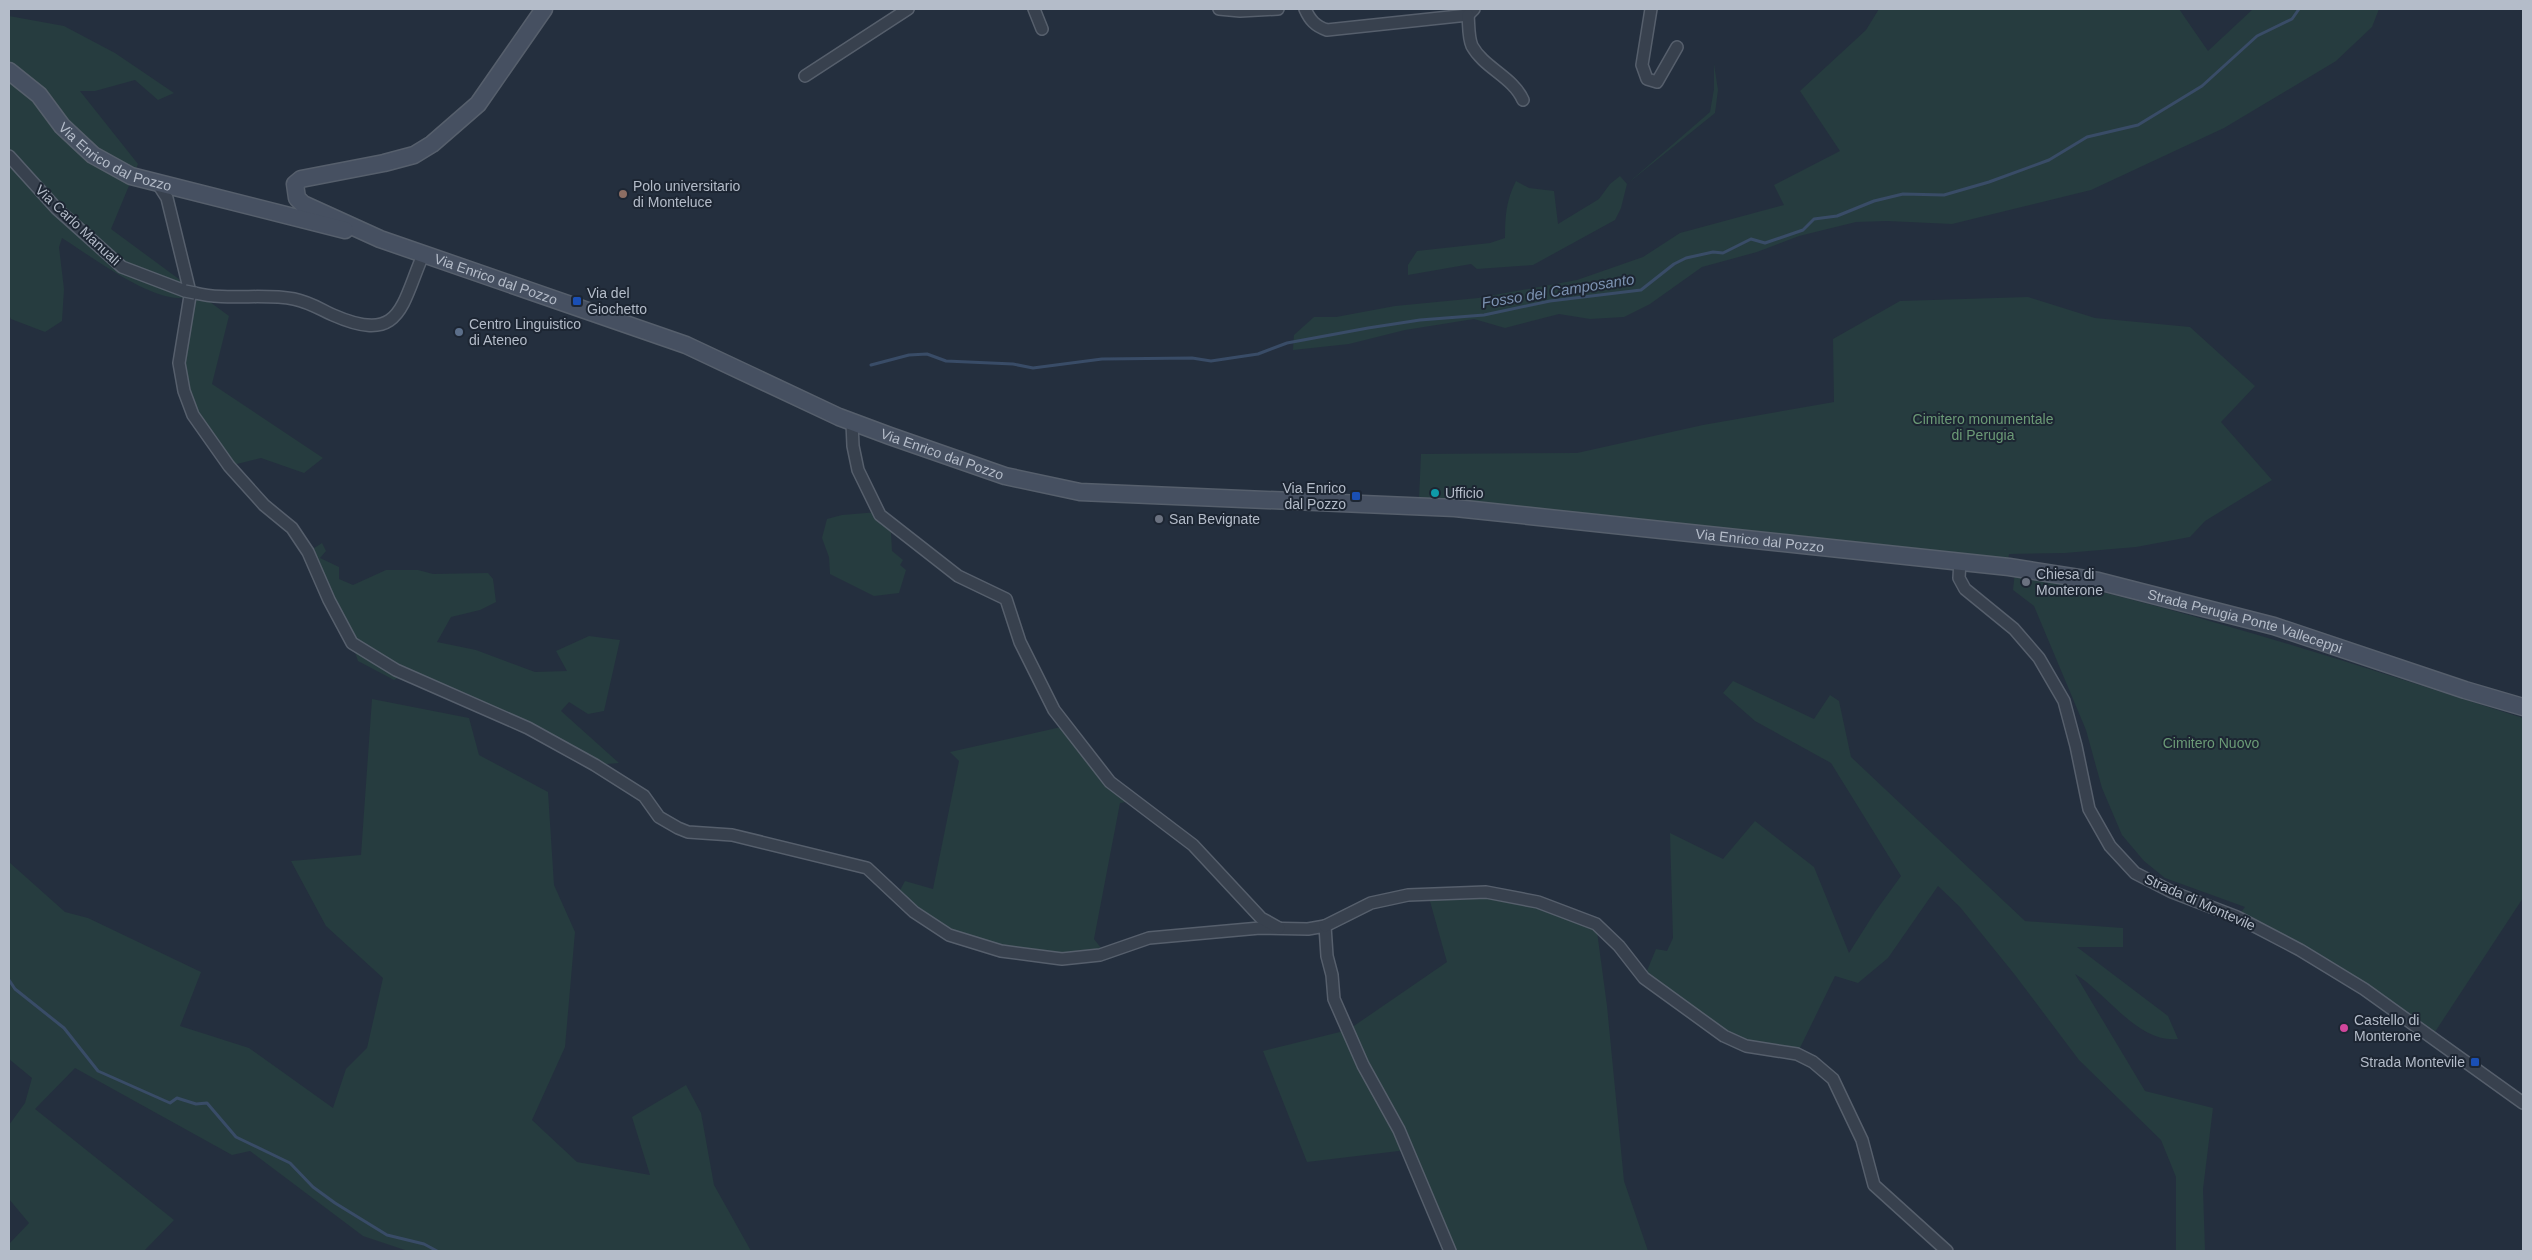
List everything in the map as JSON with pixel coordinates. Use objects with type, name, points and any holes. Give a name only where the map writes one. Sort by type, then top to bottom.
[{"type":"street","points":[[354,228],[303,204],[297,198],[295,184],[301,179],[312,176],[384,163],[414,155],[432,144],[478,104],[544,9]]},
{"type":"street","points":[[805,76],[908,9]]},
{"type":"street","points":[[1034,9],[1042,29]]},
{"type":"street","points":[[1219,9],[1240,11],[1278,9]]},
{"type":"street","points":[[1305,9],[1310,20],[1317,26],[1327,30],[1471,12],[1472,47],[1491,68],[1519,91],[1523,100]]},
{"type":"street","points":[[1651,9],[1642,65],[1647,79],[1657,82],[1677,47]]},
{"type":"street","name":"Via Enrico dal Pozzo","points":[[9,71],[39,95],[62,126],[93,155],[131,176],[256,207],[342,231],[354,228],[423,255],[686,345],[852,422],[1006,476],[1080,492],[1455,508],[1960,561]]},
{"type":"street","name":"Via Carlo Manuali","points":[[9,156],[57,209],[122,267],[190,292],[294,299],[350,321],[376,327],[399,312],[423,255]]},
{"type":"street","points":[[158,184],[167,198],[190,292],[179,362],[184,391],[193,415],[229,466],[264,505],[292,528],[308,552],[329,600],[352,643],[396,670],[528,728],[595,764],[644,796],[659,817],[688,832],[732,835],[867,868],[914,912],[949,935],[1001,951],[1062,959],[1100,955],[1149,938],[1260,928],[1308,930],[1325,926],[1371,903],[1408,894],[1486,892],[1538,902],[1596,924],[1619,946],[1644,978],[1724,1036],[1746,1046],[1797,1054],[1813,1062],[1833,1079],[1862,1140],[1874,1184],[1947,1251]]},
{"type":"street","points":[[852,422],[853,446],[858,470],[880,515],[958,576],[1006,599],[1020,642],[1054,710],[1110,782],[1193,845],[1261,918],[1281,929]]},
{"type":"street","name":"Strada Perugia Ponte Valleceppi","points":[[1960,561],[2098,582],[2274,626],[2465,690],[2523,707]]},
{"type":"street","name":"Strada di Montevile","points":[[1960,561],[1959,578],[1965,589],[2014,629],[2039,658],[2064,701],[2076,746],[2089,810],[2110,846],[2135,873],[2172,892],[2237,917],[2300,950],[2364,989],[2523,1103]]},
{"type":"street","points":[[1325,926],[1327,956],[1332,975],[1334,999],[1364,1065],[1399,1130],[1450,1251]]},
{"type":"green space","points":[[1879,9],[2179,9],[2208,51],[2253,9],[2379,9],[2372,27],[2336,61],[2224,128],[2091,190],[1952,224],[1887,221],[1856,222],[1799,236],[1757,252],[1702,267],[1650,304],[1624,317],[1590,319],[1559,314],[1505,328],[1474,319],[1405,330],[1349,344],[1293,350],[1294,335],[1314,317],[1336,317],[1395,306],[1478,298],[1577,280],[1643,257],[1680,233],[1784,205],[1774,185],[1840,151],[1800,91],[1866,30]]},
{"type":"green space","points":[[9,16],[64,26],[115,53],[174,93],[158,100],[135,80],[95,91],[80,91],[138,164],[111,229],[229,316],[212,384],[323,458],[304,473],[261,458],[229,466],[193,415],[179,363],[189,296],[176,298],[143,288],[106,267],[62,238],[59,247],[64,289],[62,321],[45,332],[11,319],[9,315]]},
{"type":"green space","points":[[1714,64],[1718,90],[1715,113],[1627,184],[1710,112],[1714,89]]},
{"type":"green space","points":[[1620,176],[1627,184],[1621,208],[1615,220],[1533,265],[1477,269],[1471,264],[1408,275],[1408,265],[1417,251],[1490,243],[1505,238],[1507,209],[1516,181],[1529,188],[1554,191],[1558,224],[1599,199],[1610,184]]},
{"type":"green space","name":"Cimitero monumentale di Perugia","points":[[2028,297],[2095,318],[2190,327],[2255,386],[2221,422],[2272,480],[2205,521],[2190,537],[2136,547],[2065,553],[2009,554],[2008,560],[1419,499],[1421,454],[1577,453],[1703,425],[1834,402],[1833,339],[1900,301]]},
{"type":"green space","points":[[878,512],[894,528],[891,533],[892,551],[903,560],[900,565],[906,570],[899,593],[874,596],[830,574],[829,557],[822,538],[827,519],[842,515]]},
{"type":"green space","points":[[322,543],[326,551],[320,558],[339,567],[339,579],[353,585],[386,570],[418,570],[433,574],[488,573],[493,579],[496,602],[480,610],[451,617],[437,642],[476,650],[535,672],[567,671],[556,651],[589,636],[620,640],[604,711],[588,714],[569,702],[561,711],[619,763],[595,765],[405,674],[394,680],[358,661],[352,643],[308,552]]},
{"type":"green space","name":"Cimitero Nuovo","points":[[2015,572],[2079,586],[2207,620],[2523,718],[2523,898],[2431,1038],[2300,950],[2237,917],[2245,907],[2165,878],[2144,861],[2122,835],[2102,788],[2086,730],[2034,606],[2013,590]]},
{"type":"green space","points":[[1733,681],[1814,719],[1830,695],[1839,701],[1851,757],[2025,921],[2123,928],[2123,947],[2077,947],[2168,1016],[2178,1039],[2163,1038],[2149,1033],[2136,1025],[2087,982],[2075,974],[2145,1091],[2213,1108],[2203,1189],[2205,1251],[2176,1251],[2176,1177],[2161,1140],[2079,1060],[2015,975],[1960,907],[1938,886],[1888,958],[1858,983],[1835,976],[1797,1054],[1746,1046],[1644,978],[1656,949],[1667,951],[1673,938],[1670,833],[1723,859],[1755,821],[1814,867],[1849,953],[1901,876],[1831,763],[1755,721],[1723,693]]},
{"type":"green space","points":[[372,699],[469,718],[479,755],[548,792],[554,885],[575,932],[565,1047],[532,1120],[577,1162],[650,1175],[632,1117],[686,1085],[701,1113],[714,1185],[751,1251],[408,1251],[363,1236],[250,1151],[232,1155],[75,1068],[35,1109],[174,1220],[144,1251],[9,1251],[9,1244],[29,1223],[9,1199],[9,1125],[25,1103],[32,1078],[9,1059],[9,862],[65,912],[88,918],[201,972],[180,1026],[249,1048],[333,1108],[346,1069],[367,1048],[383,978],[326,926],[291,861],[361,855]]},
{"type":"green space","points":[[1061,727],[1133,801],[1120,803],[1094,939],[1105,953],[1062,959],[949,935],[897,896],[905,881],[933,889],[959,761],[950,752]]},
{"type":"green space","points":[[1486,892],[1596,924],[1607,1006],[1624,1181],[1648,1251],[1450,1251],[1407,1150],[1307,1162],[1263,1051],[1348,1030],[1447,962],[1428,894]]},
{"type":"waterway","name":"Fosso del Camposanto","points":[[871,365],[909,355],[927,354],[946,361],[1013,364],[1033,368],[1102,359],[1192,358],[1211,361],[1258,354],[1287,343],[1368,328],[1420,320],[1484,315],[1550,301],[1641,290],[1674,264],[1686,258],[1713,252],[1723,253],[1751,239],[1765,243],[1803,230],[1814,219],[1837,216],[1874,201],[1903,194],[1944,195],[1989,182],[2049,160],[2087,137],[2138,125],[2202,86],[2257,36],[2292,19],[2299,9]]},
{"type":"waterway","points":[[9,980],[15,989],[64,1028],[98,1071],[170,1103],[177,1098],[196,1104],[207,1103],[236,1137],[290,1163],[313,1187],[335,1203],[387,1235],[424,1244],[437,1251]]},
{"type":"place","name":"Polo universitario di Monteluce","points":[[623,194]]},
{"type":"place","name":"Via del Giochetto","points":[[577,301]]},
{"type":"place","name":"Centro Linguistico di Ateneo","points":[[459,332]]},
{"type":"place","name":"Ufficio","points":[[1435,493]]},
{"type":"place","name":"Via Enrico dal Pozzo","points":[[1356,496]]},
{"type":"place","name":"San Bevignate","points":[[1159,519]]},
{"type":"place","name":"Chiesa di Monterone","points":[[2026,582]]},
{"type":"place","name":"Castello di Monterone","points":[[2344,1028]]},
{"type":"place","name":"Strada Montevile","points":[[2475,1062]]}]
